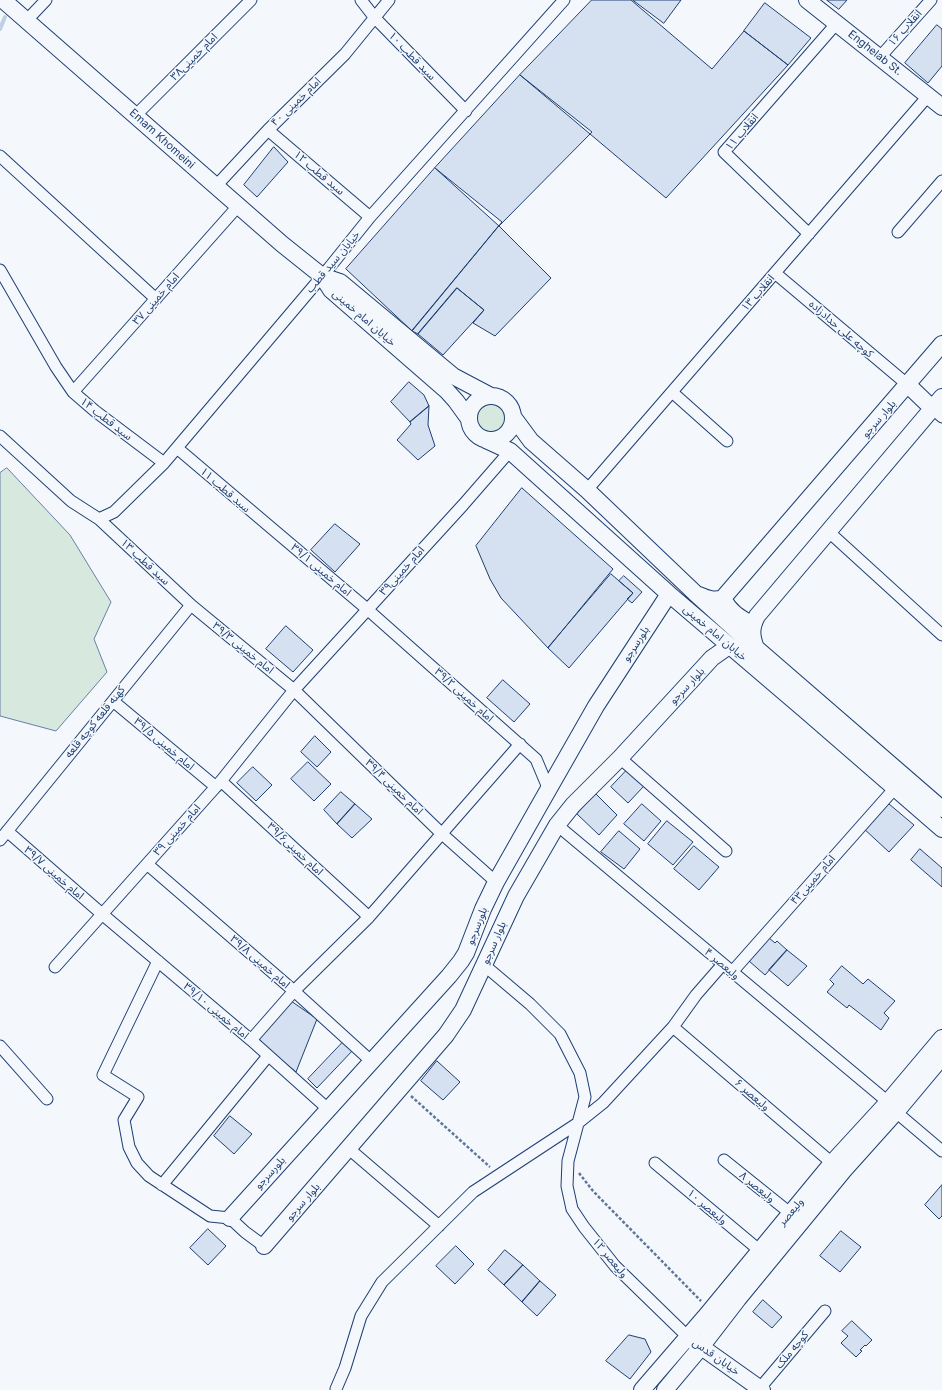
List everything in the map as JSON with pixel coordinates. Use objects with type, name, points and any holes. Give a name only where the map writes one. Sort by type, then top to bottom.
[{"type":"main road","name":"Emam Khomeini","points":[[3,0],[282,244],[322,276]]},
{"type":"main road","name":"Enghelab St.","points":[[807,0],[942,107]]},
{"type":"main road","name":"خیابان امام خمینی","points":[[322,276],[340,282],[454,376],[489,395]]},
{"type":"main road","name":"خیابان امام خمینی","points":[[322,276],[331,290],[447,391],[469,419]]},
{"type":"main road","name":"بلوار سرجو","points":[[723,598],[942,344]]},
{"type":"main road","points":[[756,648],[751,634],[753,624],[766,604],[939,408],[908,385]]},
{"type":"main road","points":[[489,395],[496,396],[507,402],[513,411],[514,418],[513,424],[506,435],[500,439],[486,440],[474,432],[470,426],[469,412],[476,401],[489,395]]},
{"type":"main road","name":"خیابان امام خمینی","points":[[514,418],[532,441],[587,490],[756,648],[942,809]]},
{"type":"main road","name":"خیابان امام خمینی","points":[[486,440],[510,451],[669,594],[942,829]]},
{"type":"main road","points":[[696,593],[710,599],[716,600],[723,598],[727,606],[743,620],[753,624]]},
{"type":"main road","name":"بلورسرجو","points":[[230,1218],[461,961],[466,953],[483,909],[496,882],[596,706],[669,594]]},
{"type":"main road","name":"بلوار سرجو","points":[[264,1246],[446,1035],[463,1010],[516,896],[557,825],[712,658],[729,646]]},
{"type":"main road","points":[[496,882],[516,896]]},
{"type":"main road","points":[[466,953],[484,965]]},
{"type":"main road","name":"ولیعصر","points":[[665,1390],[844,1170],[942,1038]]},
{"type":"main road","name":"ولیعصر","points":[[642,1390],[710,1311],[832,1163],[892,1107],[942,1057]]},
{"type":"main road","name":"خیابان قدس","points":[[688,1337],[761,1389]]},
{"type":"street","points":[[27,20],[46,0]]},
{"type":"street","name":"امام خمینی۳۸","points":[[136,115],[251,0]]},
{"type":"street","name":"سید قطب ۱۰","points":[[360,0],[375,18],[466,111]]},
{"type":"street","name":"امام خمینی ۴۰","points":[[216,186],[268,130],[345,54],[389,0]]},
{"type":"street","name":"خیابان سید قطب","points":[[99,520],[114,512],[164,463],[370,217],[564,0]]},
{"type":"street","name":"انقلاب ۱۶","points":[[880,57],[931,0]]},
{"type":"street","name":"انقلاب ۱۱","points":[[809,234],[724,152],[836,24]]},
{"type":"street","name":"انقلاب ۱۳","points":[[587,490],[928,96]]},
{"type":"street","name":"سید قطب ۱۲","points":[[268,130],[370,217]]},
{"type":"street","points":[[0,156],[156,299]]},
{"type":"street","points":[[898,232],[942,181]]},
{"type":"street","name":"امام خمینی ۳۷","points":[[74,392],[239,205]]},
{"type":"street","name":"سید قطب ۱۴","points":[[0,270],[56,368],[74,392],[95,411],[164,463]]},
{"type":"street","name":"کوچه علی حدادزاده","points":[[775,273],[908,385]]},
{"type":"street","points":[[672,392],[728,442]]},
{"type":"street","name":"سید قطب ۱۳","points":[[0,436],[71,501],[99,520],[191,605]]},
{"type":"street","name":"سید قطب ۱۱","points":[[177,448],[274,531]]},
{"type":"street","name":"امام خمینی۳۹","points":[[294,690],[368,610],[510,451]]},
{"type":"street","name":"امام خمینی ۳۹/۱","points":[[274,531],[368,610]]},
{"type":"street","points":[[829,532],[942,635]]},
{"type":"street","name":"امام خمینی ۳۹/۳","points":[[191,605],[294,690]]},
{"type":"street","name":"کهنه قلعه کوچه قلعه","points":[[4,836],[191,605]]},
{"type":"street","name":"امام خمینی ۳۹/۲","points":[[368,610],[536,758],[549,790]]},
{"type":"street","name":"امام خمینی ۳۹","points":[[55,967],[218,784],[294,690]]},
{"type":"street","name":"امام خمینی ۳۹/۴","points":[[294,690],[441,833],[496,882]]},
{"type":"street","name":"امام خمینی ۳۹/۵","points":[[113,700],[218,784]]},
{"type":"street","points":[[251,1040],[294,991],[369,917],[520,744]]},
{"type":"street","points":[[620,758],[726,851]]},
{"type":"street","name":"امام خمینی۳۹/۶","points":[[218,784],[369,917]]},
{"type":"street","name":"امام خمینی۴۳","points":[[732,972],[895,788]]},
{"type":"street","name":"ولیعصر ۴","points":[[557,825],[892,1107],[942,1151]]},
{"type":"street","name":"امام خمینی ۳۹/۷","points":[[4,836],[102,914]]},
{"type":"street","name":"امام خمینی ۳۹/۸","points":[[147,864],[294,991],[371,1061]]},
{"type":"street","name":"امام خمینی ۳۹/۱۰","points":[[102,914],[251,1040],[328,1109]]},
{"type":"street","points":[[158,961],[103,1075],[138,1097],[124,1120],[129,1147],[137,1163],[149,1176],[210,1216],[230,1218],[245,1232],[264,1246]]},
{"type":"street","points":[[336,1389],[345,1368],[361,1316],[382,1282],[472,1192],[578,1123],[603,1103],[673,1027],[696,996],[723,964]]},
{"type":"street","name":"ولیعصر ۱۲","points":[[484,965],[530,1004],[560,1034],[580,1073],[585,1097],[568,1161],[566,1186],[572,1209],[584,1227],[620,1271],[688,1337]]},
{"type":"street","name":"ولیعصر ۶","points":[[673,1027],[832,1163]]},
{"type":"street","points":[[0,1046],[47,1098]]},
{"type":"street","points":[[162,1185],[268,1056]]},
{"type":"street","points":[[348,1148],[438,1226]]},
{"type":"street","name":"ولیعصر ۸","points":[[724,1160],[790,1213]]},
{"type":"street","name":"ولیعصر ۱۰","points":[[655,1163],[759,1250]]},
{"type":"street","name":"کوچه ملک","points":[[761,1389],[824,1311]]},
{"type":"path","points":[[401,1087],[498,1174]]},
{"type":"path","points":[[568,1161],[598,1196],[710,1311]]},
{"type":"shaded area","points":[[491,402],[502,406],[506,417],[502,428],[491,432],[480,428],[476,417],[480,406]]},
{"type":"shaded area","points":[[7,468],[70,535],[111,602],[94,639],[107,672],[56,731],[0,716],[0,473]]},
{"type":"building","points":[[592,0],[631,0],[712,69],[744,31],[788,65],[666,198],[520,75]]},
{"type":"building","points":[[633,0],[681,0],[664,23]]},
{"type":"building","points":[[827,0],[847,0],[839,9]]},
{"type":"building","points":[[765,3],[811,38],[788,65],[744,31]]},
{"type":"building","points":[[937,25],[942,29],[942,66],[928,83],[905,63]]},
{"type":"building","points":[[520,75],[592,132],[499,226],[435,168]]},
{"type":"building","points":[[274,147],[288,162],[257,197],[244,185]]},
{"type":"building","points":[[435,168],[502,222],[412,331],[346,269]]},
{"type":"building","points":[[499,226],[551,278],[495,336],[473,323],[484,310],[457,288],[418,334],[412,331]]},
{"type":"building","points":[[457,288],[484,310],[443,355],[418,334]]},
{"type":"building","points":[[409,382],[424,395],[429,406],[410,422],[391,402]]},
{"type":"building","points":[[429,406],[428,425],[435,446],[418,460],[397,440],[411,424],[410,422]]},
{"type":"building","points":[[522,488],[613,569],[548,648],[501,598],[490,579],[476,546]]},
{"type":"building","points":[[335,524],[360,544],[335,572],[311,550]]},
{"type":"building","points":[[611,574],[633,593],[569,668],[548,648]]},
{"type":"building","points":[[624,576],[642,592],[632,603],[627,599],[633,593],[619,581]]},
{"type":"building","points":[[286,626],[313,650],[293,672],[266,649]]},
{"type":"building","points":[[503,680],[530,704],[514,722],[487,698]]},
{"type":"building","points":[[315,736],[331,752],[317,767],[301,752]]},
{"type":"building","points":[[308,762],[331,784],[314,801],[291,779]]},
{"type":"building","points":[[253,767],[272,785],[256,801],[237,783]]},
{"type":"building","points":[[627,770],[644,786],[628,803],[611,787]]},
{"type":"building","points":[[341,792],[355,804],[337,824],[324,810]]},
{"type":"building","points":[[596,794],[617,815],[599,835],[577,814]]},
{"type":"building","points":[[355,804],[372,819],[352,838],[337,824]]},
{"type":"building","points":[[642,804],[661,821],[644,841],[624,824]]},
{"type":"building","points":[[882,804],[889,804],[914,825],[889,852],[862,827]]},
{"type":"building","points":[[667,821],[693,842],[673,865],[648,844]]},
{"type":"building","points":[[619,831],[640,849],[624,869],[601,852]]},
{"type":"building","points":[[694,846],[719,867],[699,890],[674,869]]},
{"type":"building","points":[[920,849],[942,868],[942,887],[911,860]]},
{"type":"building","points":[[768,937],[775,943],[777,941],[787,950],[765,975],[749,961]]},
{"type":"building","points":[[787,950],[807,966],[788,986],[769,970]]},
{"type":"building","points":[[842,966],[863,984],[868,979],[895,1001],[884,1013],[889,1018],[881,1030],[849,1005],[847,1008],[827,992],[834,984],[830,980]]},
{"type":"building","points":[[291,1001],[317,1019],[296,1072],[258,1041]]},
{"type":"building","points":[[345,1040],[354,1049],[317,1088],[308,1079]]},
{"type":"building","points":[[437,1061],[460,1082],[443,1100],[421,1081]]},
{"type":"building","points":[[230,1116],[252,1134],[234,1154],[214,1136]]},
{"type":"building","points":[[942,1185],[942,1216],[939,1219],[925,1205]]},
{"type":"building","points":[[208,1229],[226,1246],[208,1265],[190,1248]]},
{"type":"building","points":[[841,1231],[861,1247],[840,1272],[820,1256]]},
{"type":"building","points":[[456,1246],[474,1264],[455,1284],[436,1266]]},
{"type":"building","points":[[505,1250],[523,1265],[504,1285],[488,1270]]},
{"type":"building","points":[[523,1265],[540,1281],[522,1302],[504,1285]]},
{"type":"building","points":[[540,1281],[556,1295],[537,1316],[522,1302]]},
{"type":"building","points":[[763,1300],[782,1317],[772,1328],[753,1312]]},
{"type":"building","points":[[852,1321],[872,1340],[860,1350],[862,1351],[856,1357],[841,1343],[848,1336],[842,1331]]},
{"type":"building","points":[[629,1335],[645,1339],[651,1352],[630,1379],[606,1361]]},
{"type":"waterway","points":[[0,29],[5,17]]}]
